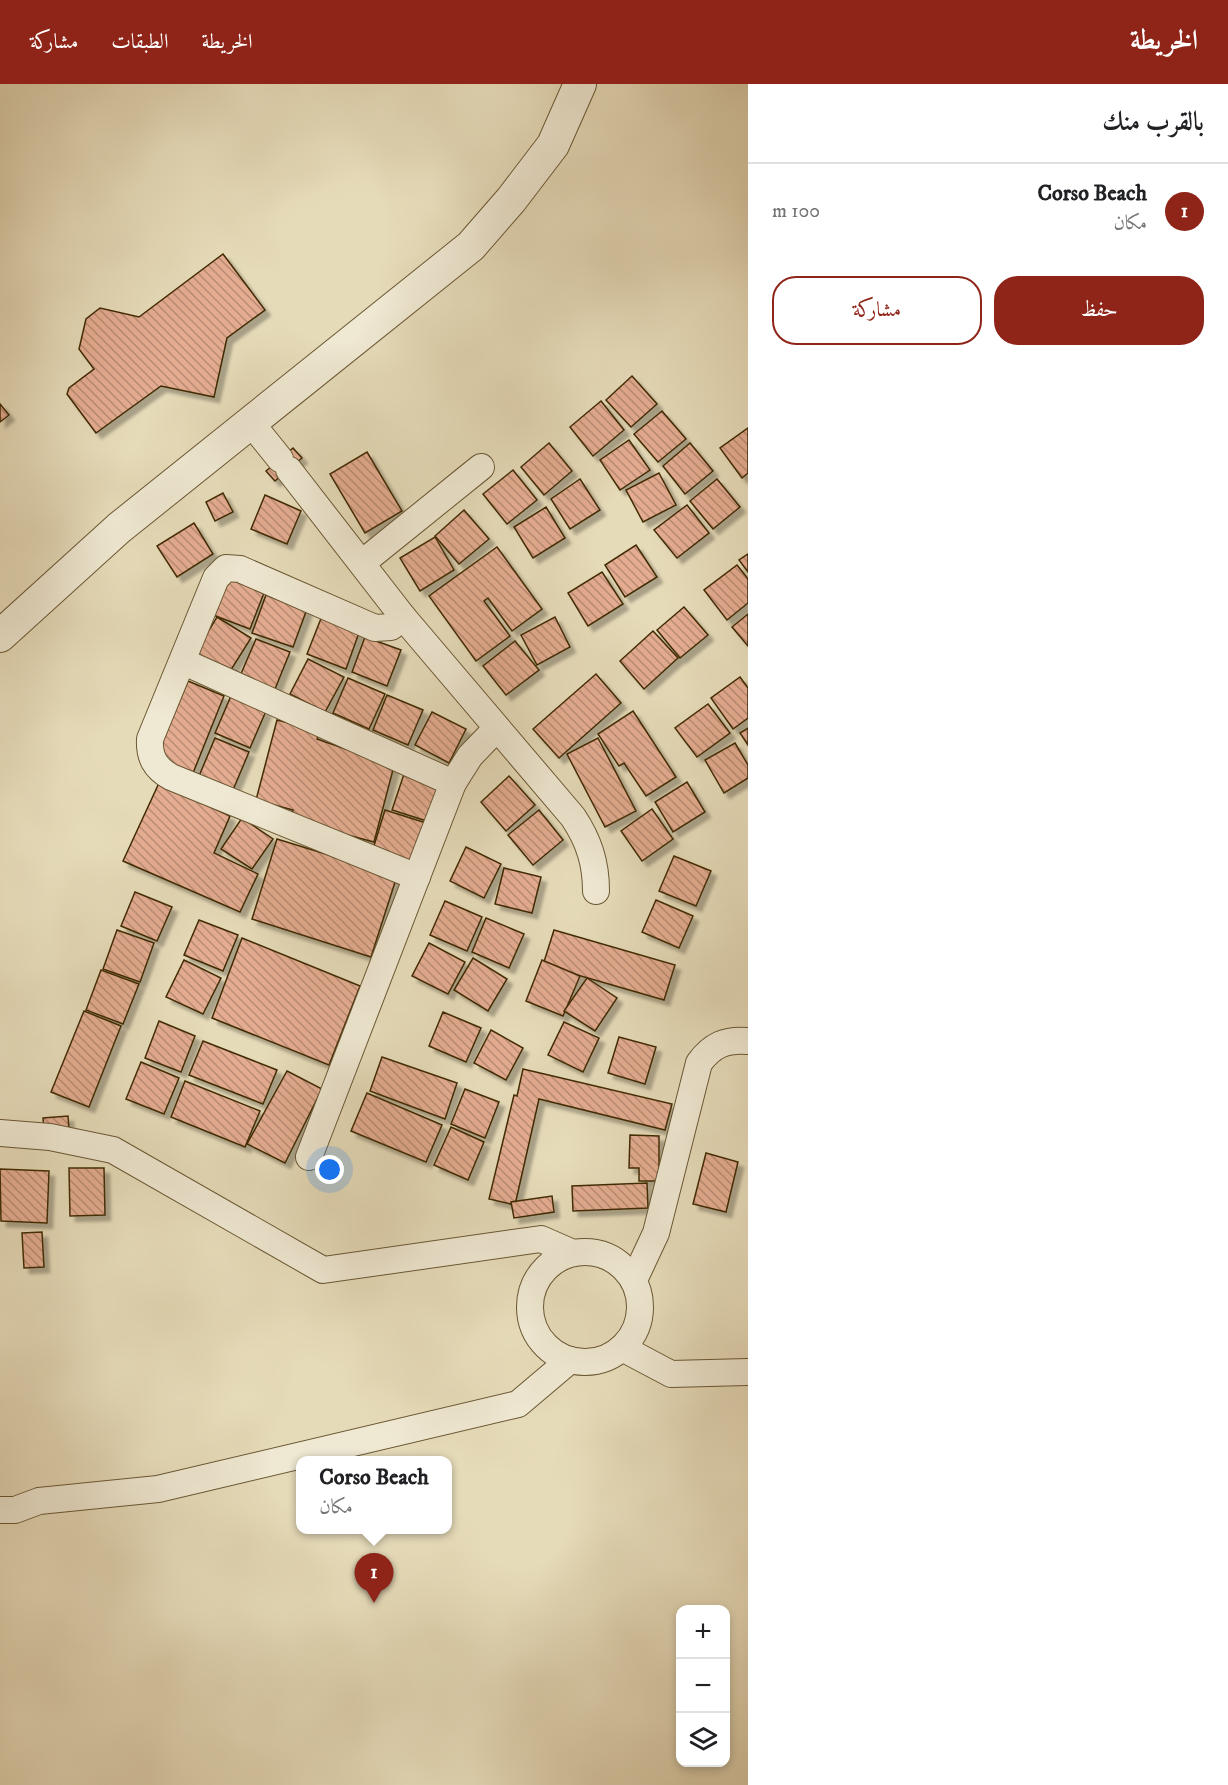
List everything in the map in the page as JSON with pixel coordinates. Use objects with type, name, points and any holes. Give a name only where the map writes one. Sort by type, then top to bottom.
[{"type":"street","points":[[0,636],[119,528],[471,246],[511,200],[553,145],[580,84]]},
{"type":"street","points":[[251,423],[363,563],[402,617],[584,834],[596,871],[596,891]]},
{"type":"street","points":[[363,563],[481,467]]},
{"type":"street","points":[[402,617],[391,627],[375,628],[240,569],[226,568],[216,578],[184,662],[150,739],[151,758],[162,772],[417,877]]},
{"type":"street","points":[[184,662],[453,783]]},
{"type":"street","points":[[309,1157],[453,783],[470,756],[497,728]]},
{"type":"street","points":[[634,1280],[656,1233],[699,1063],[707,1052],[718,1044],[731,1040],[748,1041]]},
{"type":"street","points":[[0,1133],[50,1137],[113,1150],[323,1270],[541,1239],[573,1253]]},
{"type":"street","points":[[591,1252],[608,1257],[623,1266],[634,1280],[640,1297],[640,1315],[634,1333],[622,1348],[606,1358],[588,1362],[570,1360],[553,1352],[540,1338],[532,1321],[530,1303],[534,1286],[544,1271],[557,1259],[573,1253],[591,1252]]},
{"type":"street","points":[[622,1348],[671,1374],[748,1372]]},
{"type":"street","points":[[298,1456],[518,1404],[570,1360]]},
{"type":"street","points":[[0,1510],[15,1510],[39,1501],[158,1489],[296,1456]]},
{"type":"building","points":[[223,254],[265,310],[227,338],[214,397],[161,386],[96,433],[67,394],[69,388],[94,369],[79,349],[86,319],[100,308],[139,317]]},
{"type":"building","points":[[632,376],[657,404],[631,427],[606,400]]},
{"type":"building","points":[[601,401],[624,430],[593,456],[570,427]]},
{"type":"building","points":[[0,404],[9,415],[0,422]]},
{"type":"building","points":[[662,411],[686,439],[658,462],[634,434]]},
{"type":"building","points":[[748,428],[748,473],[742,478],[720,448]]},
{"type":"building","points":[[629,440],[650,470],[620,490],[600,460]]},
{"type":"building","points":[[549,443],[572,471],[544,495],[521,467]]},
{"type":"building","points":[[690,443],[713,471],[685,494],[663,466]]},
{"type":"building","points":[[293,448],[302,458],[275,481],[266,471]]},
{"type":"building","points":[[367,452],[402,511],[365,533],[330,474]]},
{"type":"building","points":[[513,470],[537,500],[507,524],[483,494]]},
{"type":"building","points":[[659,473],[676,505],[643,522],[626,490]]},
{"type":"building","points":[[580,479],[600,510],[570,529],[551,499]]},
{"type":"building","points":[[717,479],[740,507],[713,529],[690,501]]},
{"type":"building","points":[[223,493],[233,512],[215,521],[206,502]]},
{"type":"building","points":[[265,495],[301,511],[287,544],[251,529]]},
{"type":"building","points":[[687,505],[709,533],[677,558],[654,530]]},
{"type":"building","points":[[546,507],[565,538],[533,558],[514,527]]},
{"type":"building","points":[[464,510],[489,539],[459,564],[435,536]]},
{"type":"building","points":[[194,523],[213,554],[177,577],[157,546]]},
{"type":"building","points":[[435,537],[454,570],[420,591],[400,558]]},
{"type":"building","points":[[636,545],[657,577],[625,597],[605,565]]},
{"type":"building","points":[[497,547],[542,609],[512,631],[488,598],[484,601],[510,636],[476,661],[429,596]]},
{"type":"building","points":[[748,554],[748,572],[739,560]]},
{"type":"building","points":[[737,565],[748,579],[748,603],[727,620],[704,590]]},
{"type":"building","points":[[602,572],[623,604],[588,626],[568,593]]},
{"type":"building","points":[[227,578],[264,593],[250,629],[213,615]]},
{"type":"building","points":[[266,595],[307,609],[293,647],[252,633]]},
{"type":"building","points":[[684,607],[708,635],[680,658],[657,630]]},
{"type":"building","points":[[748,614],[748,646],[732,627]]},
{"type":"building","points":[[322,616],[360,630],[346,669],[307,654]]},
{"type":"building","points":[[217,617],[251,638],[229,673],[195,653]]},
{"type":"building","points":[[555,617],[570,647],[537,665],[521,635]]},
{"type":"building","points":[[653,631],[678,658],[644,689],[620,661]]},
{"type":"building","points":[[365,637],[401,650],[387,686],[352,672]]},
{"type":"building","points":[[256,639],[290,652],[275,689],[240,676]]},
{"type":"building","points":[[515,641],[539,670],[506,695],[483,666]]},
{"type":"building","points":[[308,659],[344,677],[325,712],[290,694]]},
{"type":"building","points":[[596,674],[621,703],[559,758],[533,729]]},
{"type":"building","points":[[740,677],[748,688],[748,718],[733,729],[711,698]]},
{"type":"building","points":[[348,678],[385,694],[369,729],[333,713]]},
{"type":"building","points":[[188,681],[224,696],[193,773],[156,758]]},
{"type":"building","points":[[387,695],[423,710],[408,745],[373,730]]},
{"type":"building","points":[[231,696],[266,711],[250,748],[215,733]]},
{"type":"building","points":[[708,704],[730,733],[697,757],[675,728]]},
{"type":"building","points":[[633,711],[676,777],[646,796],[624,763],[619,766],[598,734]]},
{"type":"building","points":[[432,712],[466,729],[449,763],[415,745]]},
{"type":"building","points":[[277,720],[320,731],[317,739],[394,766],[374,842],[291,820],[293,810],[256,800]]},
{"type":"building","points":[[748,728],[748,745],[740,733]]},
{"type":"building","points":[[215,738],[249,752],[233,790],[199,776]]},
{"type":"building","points":[[598,738],[636,811],[605,827],[567,754]]},
{"type":"building","points":[[735,743],[748,765],[748,778],[724,793],[705,760]]},
{"type":"building","points":[[405,771],[443,783],[430,822],[392,810]]},
{"type":"building","points":[[509,776],[535,805],[506,831],[481,802]]},
{"type":"building","points":[[687,782],[705,812],[673,832],[655,802]]},
{"type":"building","points":[[159,783],[230,816],[214,853],[258,874],[240,912],[123,861]]},
{"type":"building","points":[[652,809],[673,839],[642,861],[621,831]]},
{"type":"building","points":[[385,810],[426,823],[413,862],[373,849]]},
{"type":"building","points":[[539,810],[563,840],[533,865],[508,835]]},
{"type":"building","points":[[242,818],[273,839],[252,869],[221,849]]},
{"type":"building","points":[[277,839],[397,876],[371,957],[252,919]]},
{"type":"building","points":[[466,847],[501,864],[484,898],[450,881]]},
{"type":"building","points":[[674,856],[711,871],[696,906],[659,891]]},
{"type":"building","points":[[504,868],[541,877],[532,913],[495,904]]},
{"type":"building","points":[[135,892],[172,907],[157,941],[121,926]]},
{"type":"building","points":[[656,900],[693,916],[679,948],[642,932]]},
{"type":"building","points":[[445,901],[482,917],[467,951],[430,935]]},
{"type":"building","points":[[486,918],[524,934],[509,968],[472,952]]},
{"type":"building","points":[[199,920],[238,935],[223,971],[184,955]]},
{"type":"building","points":[[117,930],[154,943],[140,982],[103,969]]},
{"type":"building","points":[[554,930],[675,965],[664,1000],[543,965]]},
{"type":"building","points":[[242,938],[360,986],[329,1065],[212,1018]]},
{"type":"building","points":[[429,943],[465,962],[448,994],[412,976]]},
{"type":"building","points":[[473,958],[507,979],[488,1011],[454,990]]},
{"type":"building","points":[[184,960],[221,978],[203,1014],[166,997]]},
{"type":"building","points":[[542,960],[580,976],[563,1016],[526,1001]]},
{"type":"building","points":[[101,970],[139,984],[123,1024],[86,1010]]},
{"type":"building","points":[[587,978],[617,998],[595,1031],[564,1011]]},
{"type":"building","points":[[84,1011],[121,1026],[89,1107],[51,1092]]},
{"type":"building","points":[[443,1012],[481,1028],[466,1062],[429,1046]]},
{"type":"building","points":[[159,1021],[195,1036],[181,1072],[145,1058]]},
{"type":"building","points":[[564,1022],[599,1038],[583,1072],[548,1055]]},
{"type":"building","points":[[491,1030],[523,1048],[506,1080],[474,1063]]},
{"type":"building","points":[[619,1037],[656,1047],[645,1084],[608,1073]]},
{"type":"building","points":[[203,1041],[277,1070],[263,1104],[189,1075]]},
{"type":"building","points":[[382,1057],[457,1083],[445,1119],[370,1091]]},
{"type":"building","points":[[141,1062],[179,1078],[164,1114],[126,1099]]},
{"type":"building","points":[[523,1069],[672,1104],[665,1130],[539,1099],[515,1205],[489,1199],[514,1095],[517,1096]]},
{"type":"building","points":[[287,1071],[322,1089],[285,1163],[247,1144]]},
{"type":"building","points":[[185,1081],[260,1111],[245,1147],[171,1117]]},
{"type":"building","points":[[465,1089],[499,1102],[485,1138],[451,1124]]},
{"type":"building","points":[[367,1093],[442,1125],[426,1162],[351,1131]]},
{"type":"building","points":[[68,1116],[69,1129],[44,1131],[43,1118]]},
{"type":"building","points":[[451,1127],[484,1142],[468,1180],[434,1165]]},
{"type":"building","points":[[630,1135],[659,1136],[659,1181],[639,1181],[639,1168],[629,1168]]},
{"type":"building","points":[[706,1153],[738,1162],[726,1212],[693,1204]]},
{"type":"building","points":[[69,1168],[104,1168],[105,1215],[70,1216]]},
{"type":"building","points":[[0,1169],[49,1171],[47,1223],[1,1221]]},
{"type":"building","points":[[647,1183],[648,1208],[573,1211],[572,1186]]},
{"type":"building","points":[[552,1196],[554,1212],[514,1218],[511,1202]]},
{"type":"building","points":[[42,1232],[44,1267],[24,1268],[22,1233]]},
{"type":"place","name":"Corso Beach","points":[[374,1603]]}]
